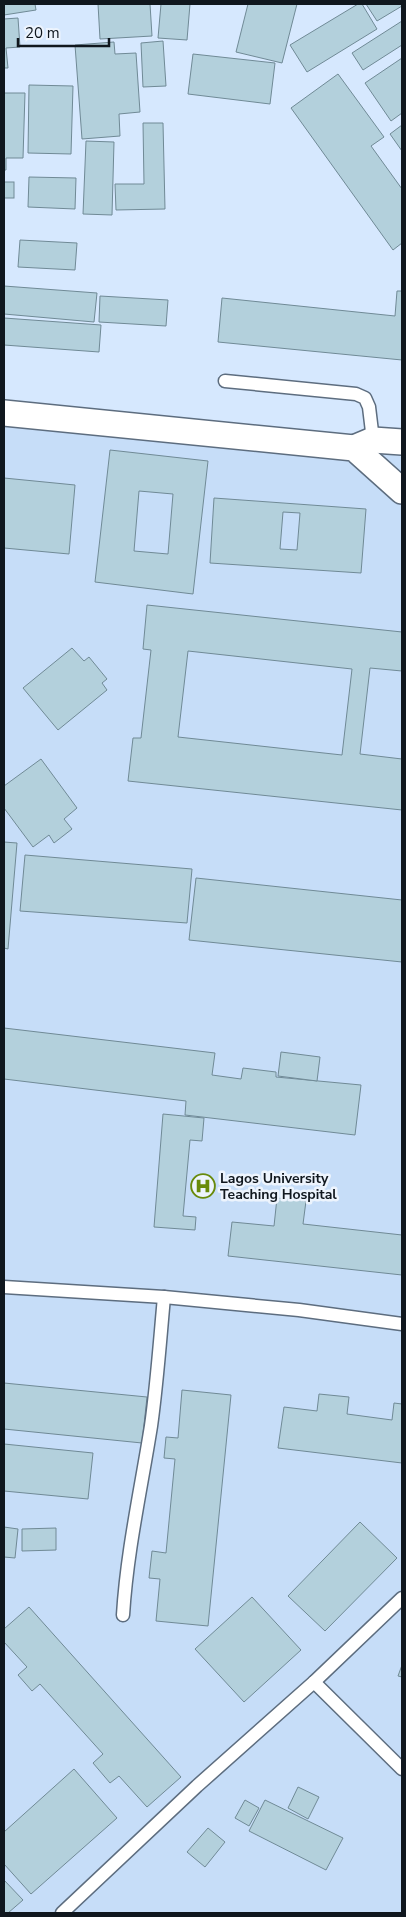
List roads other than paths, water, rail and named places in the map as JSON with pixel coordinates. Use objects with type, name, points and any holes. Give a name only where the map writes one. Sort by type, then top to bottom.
[{"type":"street","points":[[4,413],[363,444],[402,442]]},
{"type":"street","points":[[363,444],[402,491]]},
{"type":"lane","points":[[225,380],[356,394],[365,398],[369,407],[363,444]]},
{"type":"lane","points":[[4,1286],[164,1297],[299,1310],[402,1324]]},
{"type":"lane","points":[[123,1615],[131,1536],[151,1425],[164,1297]]},
{"type":"lane","points":[[62,1913],[197,1786],[314,1682],[402,1598]]},
{"type":"lane","points":[[314,1682],[402,1769]]},
{"type":"place","name":"Lagos University Teaching Hospital","points":[[203,1186]]}]
